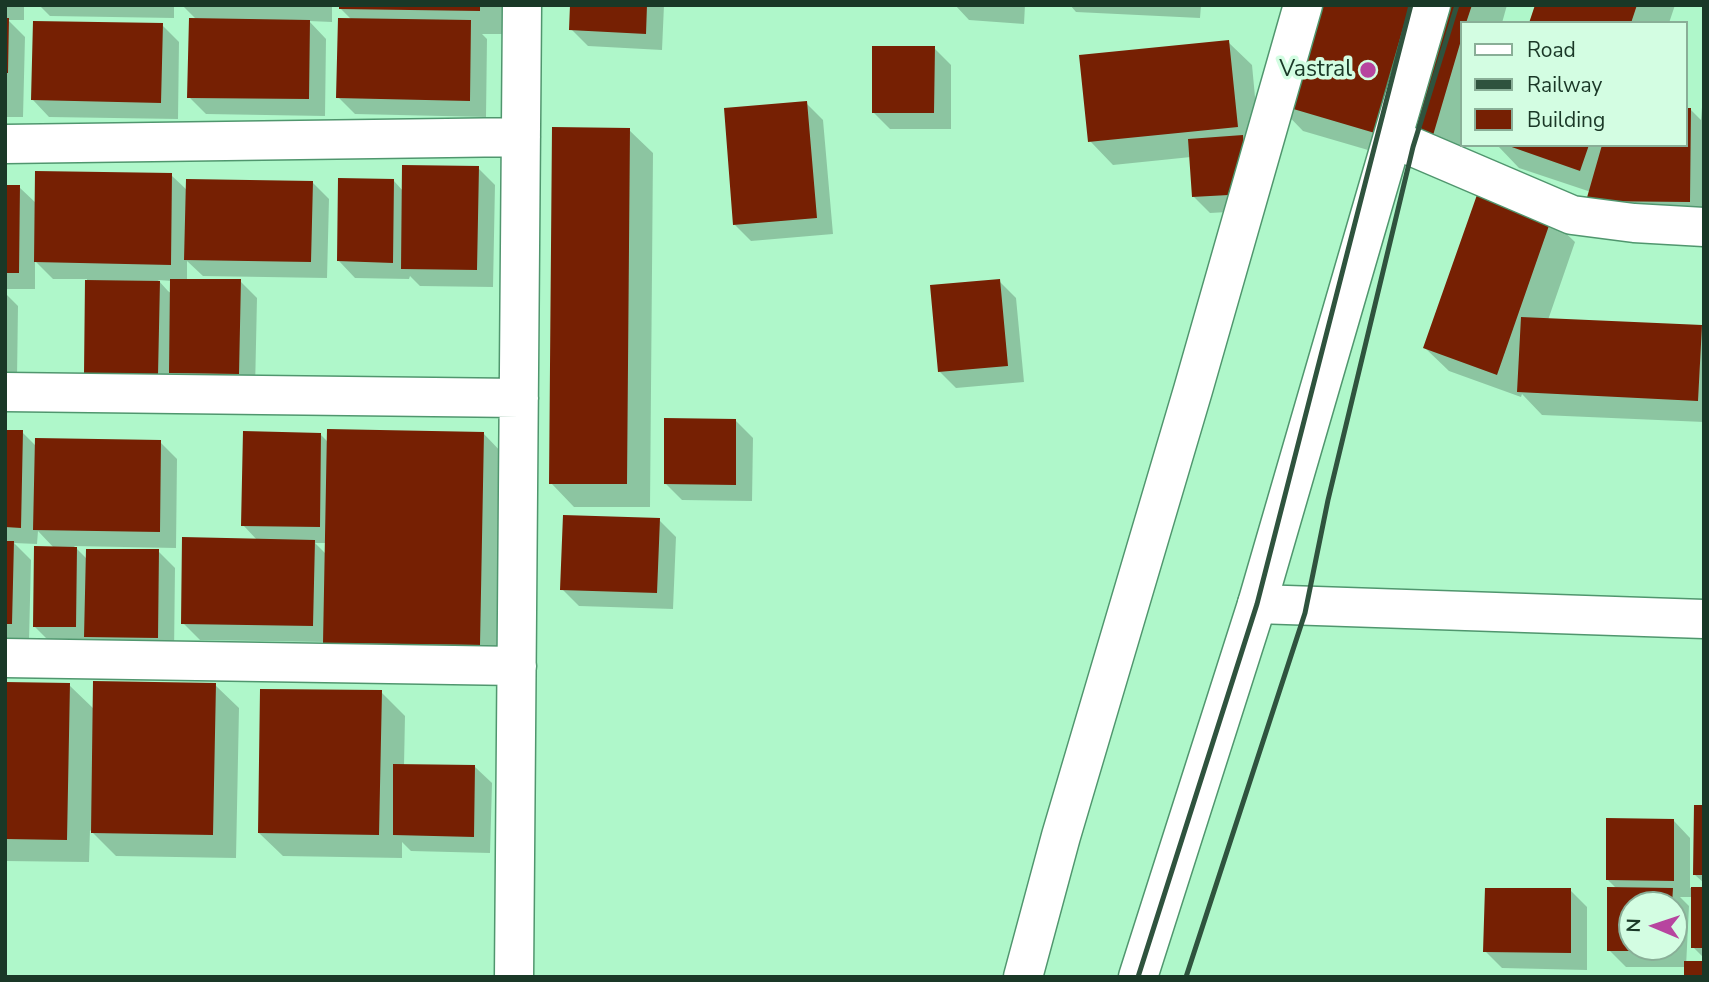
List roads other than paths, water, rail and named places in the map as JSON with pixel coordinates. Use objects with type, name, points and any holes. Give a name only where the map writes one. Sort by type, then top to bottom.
[{"type":"street","points":[[514,977],[522,5]]},
{"type":"street","points":[[1023,977],[1061,836],[1303,5]]},
{"type":"street","points":[[1138,977],[1257,604],[1431,5]]},
{"type":"street","points":[[5,144],[521,137]]},
{"type":"street","points":[[1413,147],[1572,215],[1634,223],[1704,227]]},
{"type":"street","points":[[5,393],[519,398]]},
{"type":"street","points":[[1257,604],[1704,620]]},
{"type":"street","points":[[5,658],[517,666]]},
{"type":"railway","points":[[1138,977],[1257,604],[1411,5]]},
{"type":"railway","points":[[1186,977],[1305,613],[1328,500],[1413,147],[1457,5]]},
{"type":"place","name":"Vastral","points":[[1368,70]]}]
